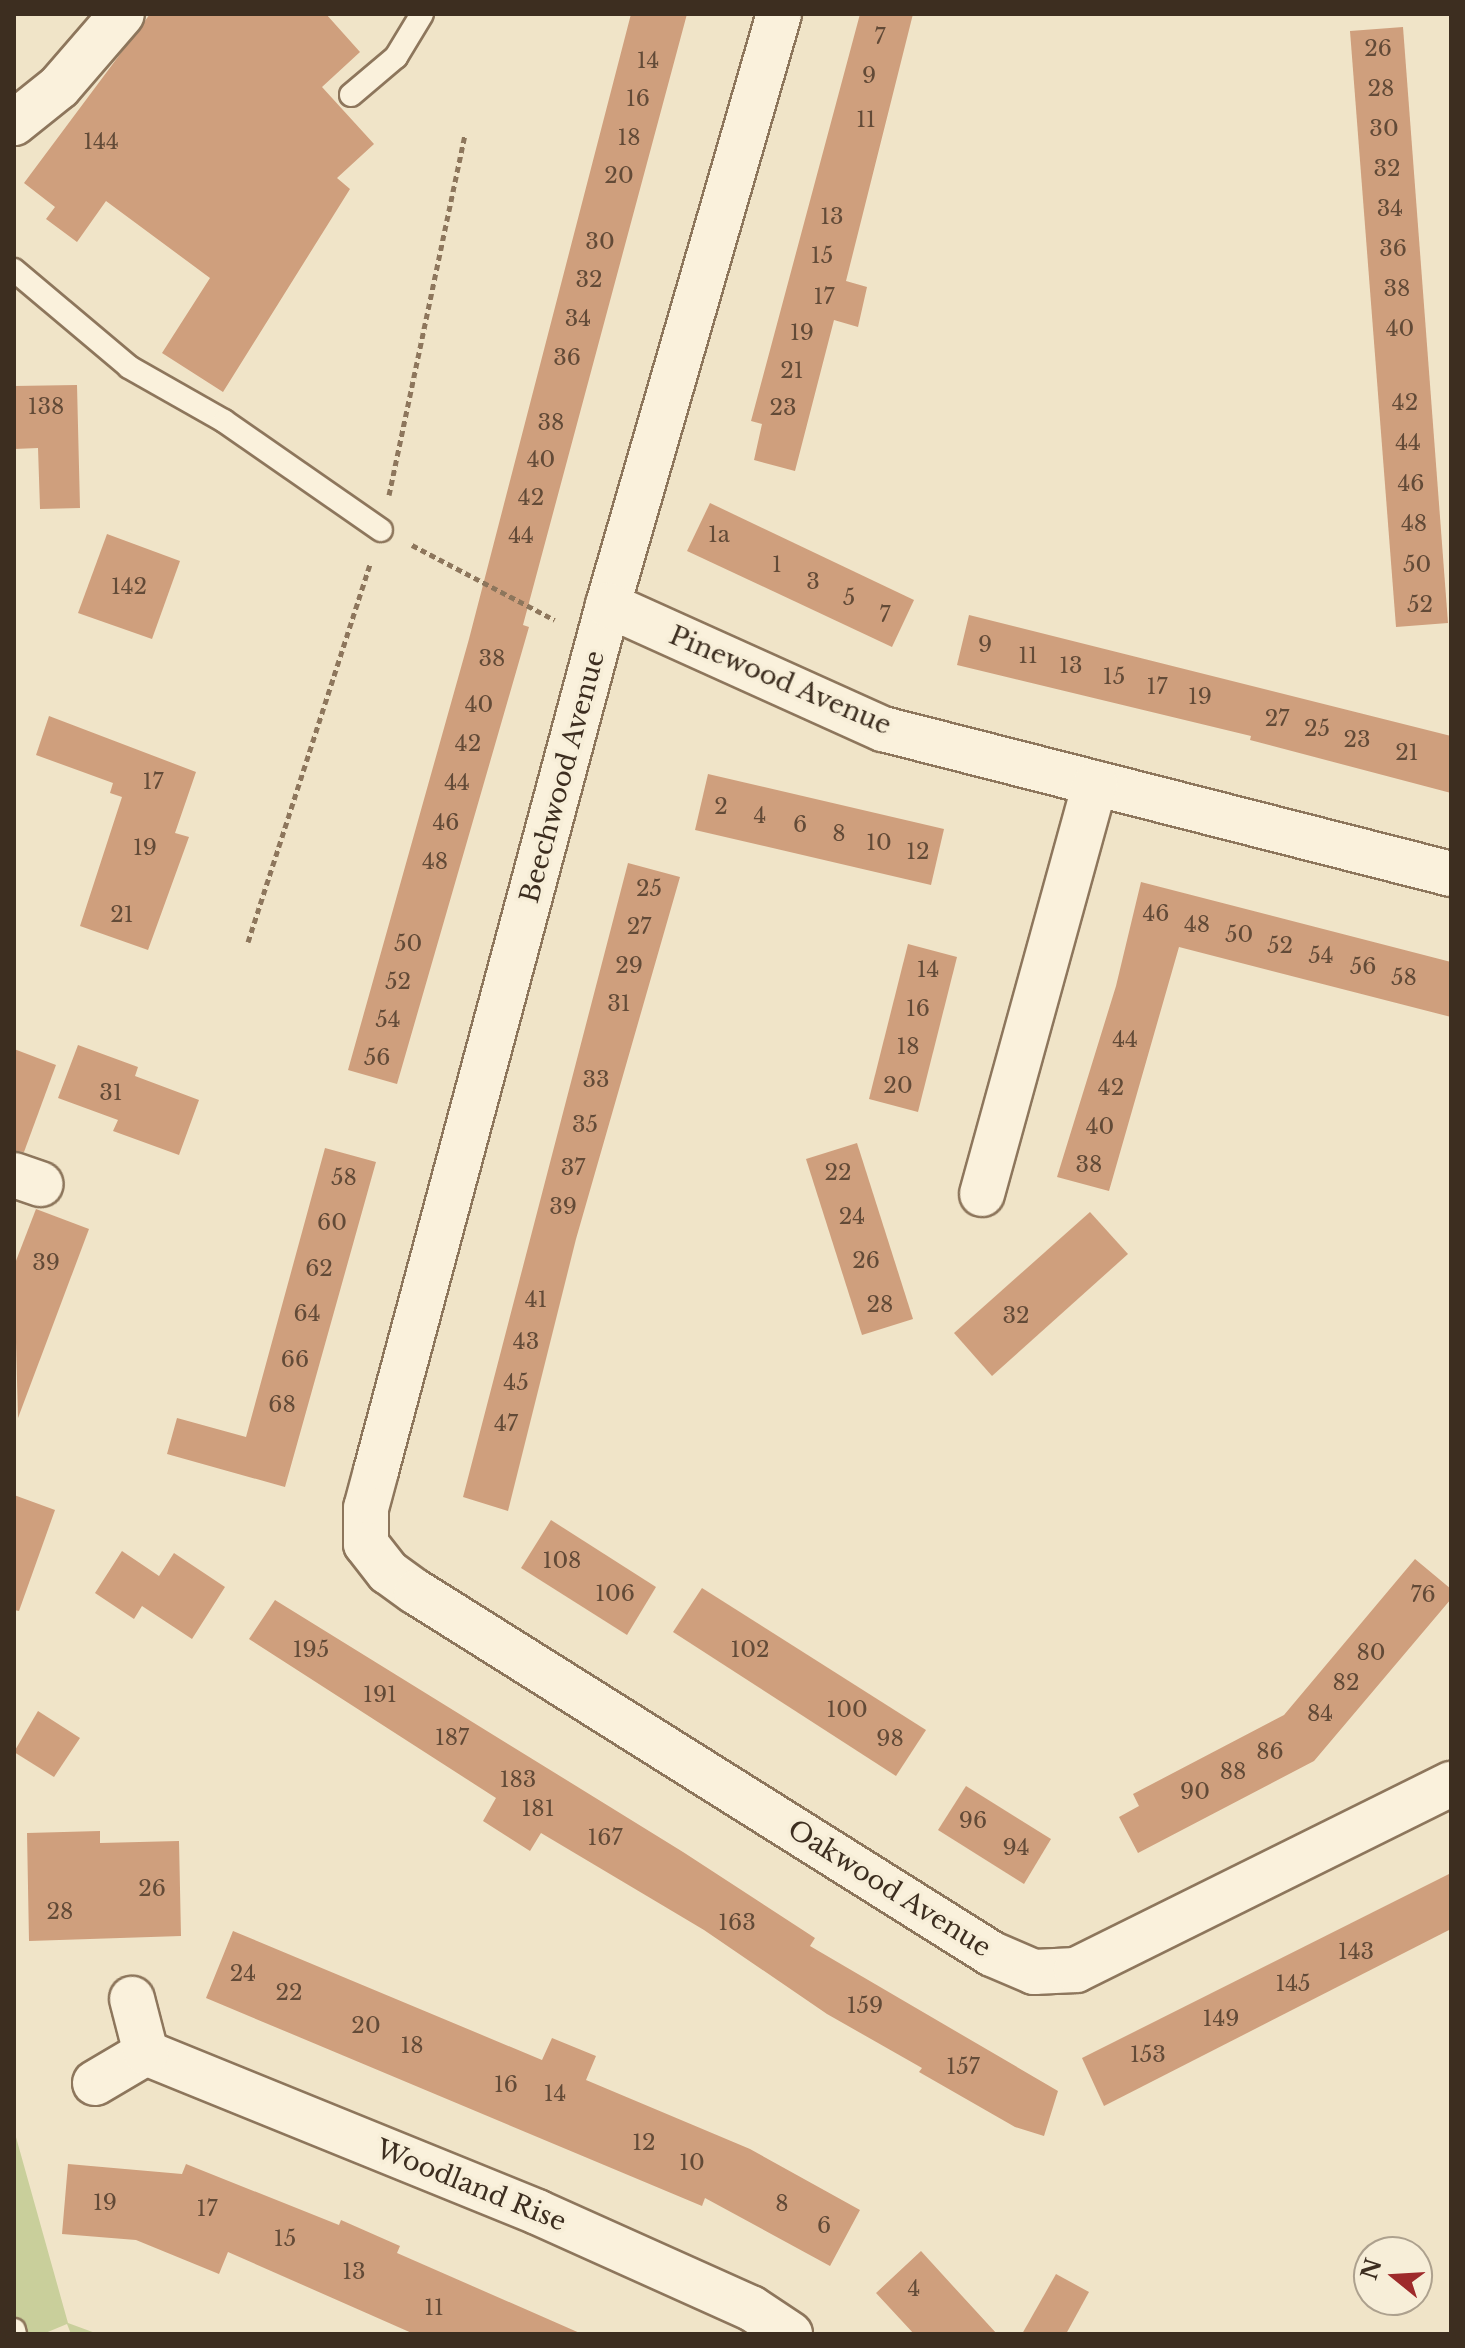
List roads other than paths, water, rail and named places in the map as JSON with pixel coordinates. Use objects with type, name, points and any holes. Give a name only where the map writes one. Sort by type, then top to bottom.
[{"type":"street","points":[[14,123],[59,87],[122,14]]},
{"type":"street","name":"Beechwood Avenue","points":[[366,1544],[366,1508],[604,624],[779,14]]},
{"type":"street","name":"Pinewood Avenue","points":[[604,624],[883,729],[1451,874]]},
{"type":"street","points":[[982,1194],[1095,783]]},
{"type":"street","name":"Oakwood Avenue","points":[[366,1544],[388,1572],[416,1592],[992,1954],[1034,1972],[1076,1970],[1451,1784]]},
{"type":"street","points":[[95,2083],[146,2053],[132,1999]]},
{"type":"street","name":"Woodland Rise","points":[[146,2053],[537,2212],[751,2308],[790,2334]]},
{"type":"lane","points":[[351,95],[396,57],[422,14]]},
{"type":"lane","points":[[14,270],[129,367],[224,421],[381,530]]}]
